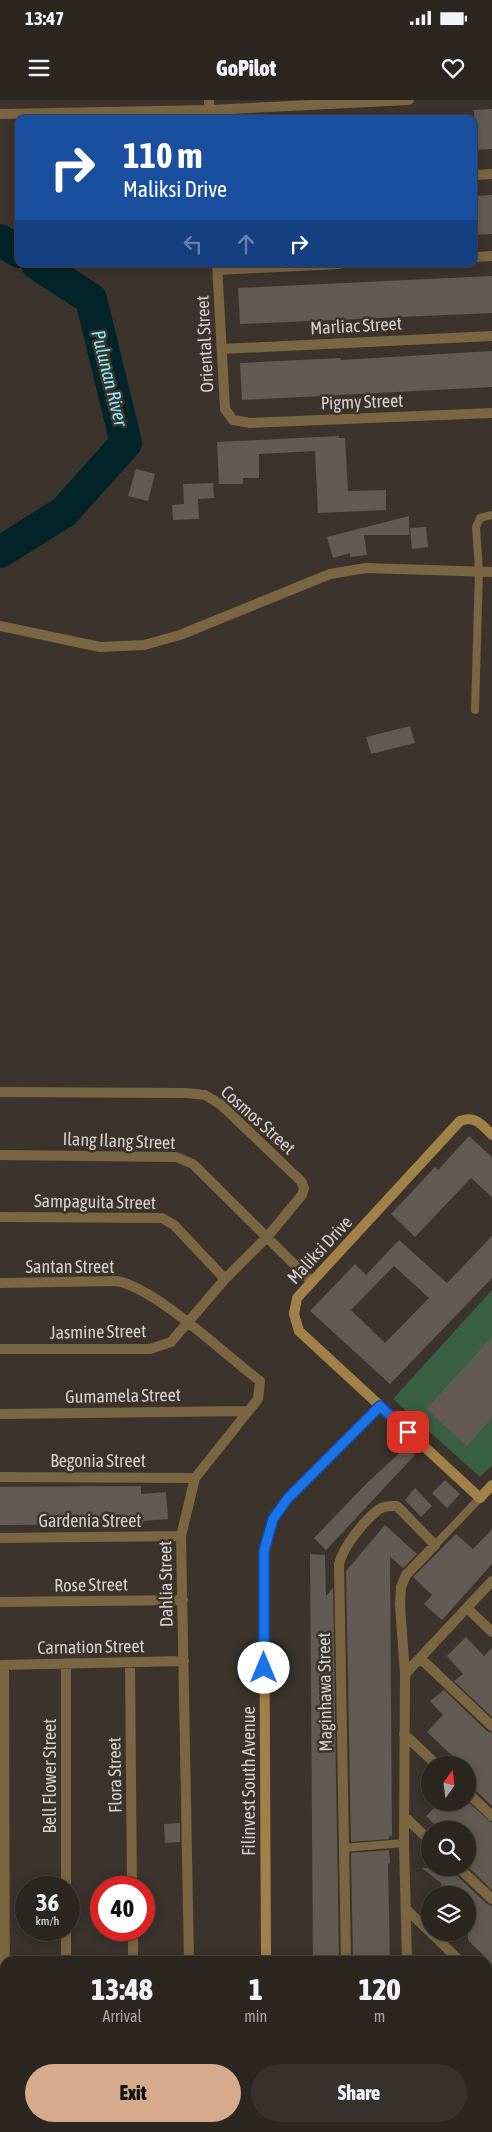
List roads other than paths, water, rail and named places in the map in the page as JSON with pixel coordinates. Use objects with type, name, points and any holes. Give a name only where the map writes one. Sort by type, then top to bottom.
[{"type":"street","points":[[0,114],[210,109],[409,100]]},
{"type":"street","points":[[477,175],[492,174]]},
{"type":"street","points":[[477,257],[492,256]]},
{"type":"street","name":"Oriental Street","points":[[218,267],[225,409],[233,420]]},
{"type":"street","name":"Marliac Street","points":[[222,349],[492,336]]},
{"type":"street","name":"Pigmy Street","points":[[233,420],[250,423],[492,413]]},
{"type":"street","points":[[0,626],[100,647],[144,645],[180,634],[330,574],[346,570],[366,568],[492,572]]},
{"type":"street","name":"Cosmos Street","points":[[0,1092],[187,1093],[205,1095],[220,1104],[301,1181],[304,1188],[302,1195],[268,1236]]},
{"type":"street","name":"Maliksi Drive","points":[[480,1498],[299,1331],[294,1314],[297,1298],[460,1121],[467,1118],[476,1120],[492,1135]]},
{"type":"street","name":"Ilang Ilang Street","points":[[0,1155],[176,1157],[193,1164],[268,1236],[312,1282]]},
{"type":"street","name":"Sampaguita Street","points":[[0,1217],[162,1218],[174,1225],[224,1279]]},
{"type":"street","points":[[188,1324],[224,1279],[268,1236]]},
{"type":"street","name":"Santan Street","points":[[0,1283],[117,1282],[130,1284],[142,1290],[188,1324]]},
{"type":"street","name":"Jasmine Street","points":[[0,1349],[150,1349],[171,1342],[188,1324]]},
{"type":"street","name":"Dahlia Street","points":[[188,1324],[260,1381],[258,1399],[195,1478],[181,1536],[189,1956]]},
{"type":"street","name":"Filinvest South Avenue","points":[[266,1956],[264,1551],[273,1519],[288,1498],[380,1406]]},
{"type":"street","name":"Gumamela Street","points":[[0,1414],[247,1411]]},
{"type":"street","name":"Begonia Street","points":[[0,1478],[195,1478]]},
{"type":"street","points":[[480,1498],[492,1485]]},
{"type":"street","name":"Maginhawa Street","points":[[346,1956],[340,1564],[342,1554],[379,1509],[388,1506],[397,1506],[435,1545]]},
{"type":"street","name":"Gardenia Street","points":[[0,1538],[181,1536]]},
{"type":"street","points":[[407,1956],[404,1843],[405,1674],[400,1605],[401,1588],[406,1575],[435,1545]]},
{"type":"street","points":[[405,1674],[492,1581]]},
{"type":"street","name":"Rose Street","points":[[0,1602],[182,1600]]},
{"type":"street","points":[[467,1608],[492,1632]]},
{"type":"street","points":[[420,1658],[492,1726]]},
{"type":"street","name":"Carnation Street","points":[[2,1665],[184,1661]]},
{"type":"street","name":"Flora Street","points":[[130,1662],[132,1876]]},
{"type":"street","name":"Bell Flower Street","points":[[66,1664],[66,1876]]},
{"type":"street","points":[[2,1665],[4,1956]]},
{"type":"street","points":[[404,1734],[427,1756]]},
{"type":"street","points":[[476,1801],[492,1816]]},
{"type":"street","points":[[404,1816],[421,1832]]},
{"type":"street","points":[[468,1876],[492,1899]]},
{"type":"street","points":[[407,1910],[421,1923]]},
{"type":"street","points":[[66,1941],[66,1956]]},
{"type":"street","points":[[133,1941],[133,1956]]},
{"type":"street","points":[[439,1941],[455,1956]]},
{"type":"lane","points":[[475,710],[479,571],[476,527],[480,518],[492,515]]},
{"type":"lane","points":[[435,1545],[480,1498]]},
{"type":"lane","points":[[343,1848],[404,1843]]},
{"type":"waterway","name":"Pulunan River","points":[[0,240],[15,249]]},
{"type":"waterway","name":"Pulunan River","points":[[0,552],[64,512],[126,443],[91,299],[42,267]]}]
